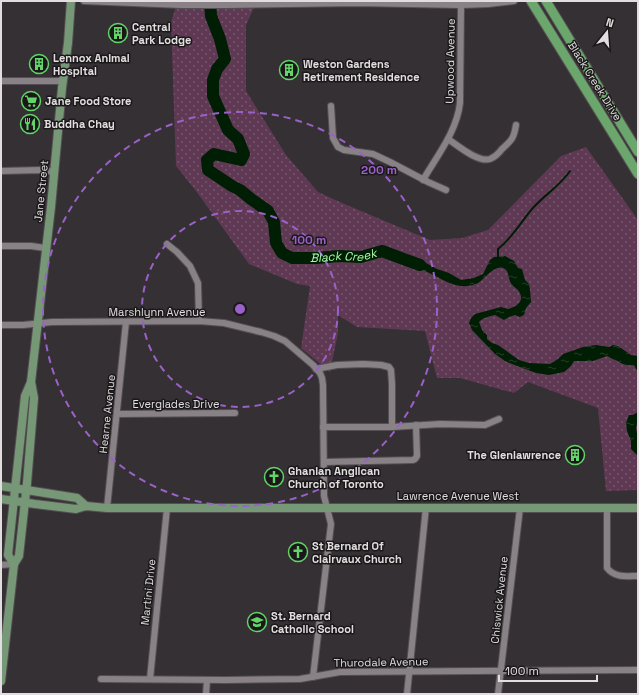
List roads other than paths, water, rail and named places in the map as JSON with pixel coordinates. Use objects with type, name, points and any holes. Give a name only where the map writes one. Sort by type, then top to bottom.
[{"type":"highway","name":"Black Creek Drive","points":[[532,1],[638,174]]},
{"type":"highway","name":"Black Creek Drive","points":[[546,1],[638,152]]},
{"type":"main road","name":"Jane Street","points":[[14,564],[8,555],[25,396],[31,382],[38,323],[68,43],[71,1]]},
{"type":"main road","name":"Jane Street","points":[[1,681],[3,646],[14,564],[19,556],[25,503],[34,398],[31,382]]},
{"type":"main road","name":"Lawrence Avenue West","points":[[1,486],[77,498],[86,506]]},
{"type":"main road","name":"Lawrence Avenue West","points":[[1,499],[76,510],[86,506],[107,508],[638,508]]},
{"type":"street","points":[[84,1],[182,5],[358,3],[461,5],[514,1]]},
{"type":"street","name":"Upwood Avenue","points":[[423,180],[448,139],[459,113],[461,5]]},
{"type":"street","points":[[1,81],[63,81]]},
{"type":"street","points":[[331,106],[333,138],[338,147],[344,150],[373,154],[423,180],[446,190]]},
{"type":"street","points":[[448,139],[478,158],[485,160],[490,159],[513,140],[516,125]]},
{"type":"street","points":[[1,171],[41,170],[54,172]]},
{"type":"street","points":[[167,244],[190,266],[198,283],[199,321]]},
{"type":"street","points":[[1,246],[31,246],[46,248]]},
{"type":"street","name":"Marshlynn Avenue","points":[[1,325],[23,325],[52,322],[199,321],[224,323],[261,332],[284,341],[316,369]]},
{"type":"street","name":"Hearne Avenue","points":[[107,508],[126,322]]},
{"type":"street","points":[[316,369],[337,365],[363,364],[389,367],[391,370],[392,384],[392,426]]},
{"type":"street","points":[[313,677],[330,524],[324,496],[323,385],[320,373],[316,369]]},
{"type":"street","name":"Everglades Drive","points":[[117,414],[235,413]]},
{"type":"street","points":[[323,427],[416,426],[440,424],[485,425],[499,419]]},
{"type":"street","points":[[324,462],[413,460],[417,456],[416,426]]},
{"type":"street","points":[[407,694],[426,507]]},
{"type":"street","name":"Martini Drive","points":[[150,679],[167,508]]},
{"type":"street","name":"Chiswick Avenue","points":[[498,694],[520,508]]},
{"type":"street","points":[[607,508],[607,568],[611,573],[617,575],[638,576]]},
{"type":"street","points":[[1,565],[14,564]]},
{"type":"street","name":"Thurodale Avenue","points":[[101,679],[300,679],[340,672],[638,670]]},
{"type":"street","points":[[206,694],[207,680]]},
{"type":"water","points":[[407,255],[415,257],[461,280],[474,278],[483,274],[490,260],[494,257],[505,256],[514,261],[518,268],[522,269],[525,280],[529,284],[531,302],[526,308],[524,315],[520,317],[515,315],[504,320],[495,315],[485,318],[479,322],[482,330],[487,335],[487,339],[519,360],[529,363],[550,364],[563,354],[583,347],[596,345],[609,347],[613,345],[618,346],[631,355],[638,356],[638,371],[634,365],[623,364],[607,356],[593,361],[574,361],[564,372],[549,375],[536,373],[505,361],[495,354],[472,330],[469,323],[475,314],[501,307],[508,309],[517,305],[521,300],[518,290],[511,284],[506,270],[503,268],[496,269],[477,284],[461,286],[449,283],[410,264],[404,263]]},
{"type":"water","points":[[638,412],[638,423],[636,428],[638,438],[638,456],[631,449],[631,441],[626,423],[629,415],[633,415]]},
{"type":"waterway","name":"Black Creek","points":[[210,1],[211,16],[220,39],[225,59],[217,69],[213,80],[213,96],[228,130],[238,139],[244,154],[241,160],[214,154],[207,160],[208,170],[240,190],[268,211],[274,222],[276,243],[282,253],[292,258],[339,256],[361,257],[382,251],[420,265]]},
{"type":"waterway","points":[[498,258],[498,249],[505,243],[532,209],[561,182],[570,171]]},
{"type":"place","name":"Central Park Lodge","points":[[118,33]]},
{"type":"place","name":"Lennox Animal Hospital","points":[[39,64]]},
{"type":"place","name":"Weston Gardens Retirement Residence","points":[[289,70]]},
{"type":"place","name":"Jane Food Store","points":[[31,101]]},
{"type":"place","name":"Buddha Chay","points":[[30,124]]},
{"type":"place","name":"The Glenlawrence","points":[[575,455]]},
{"type":"place","name":"Ghanian Anglican Church of Toronto","points":[[274,477]]},
{"type":"place","name":"St Bernard Of Clairvaux Church","points":[[298,552]]},
{"type":"place","name":"St. Bernard Catholic School","points":[[257,622]]}]
